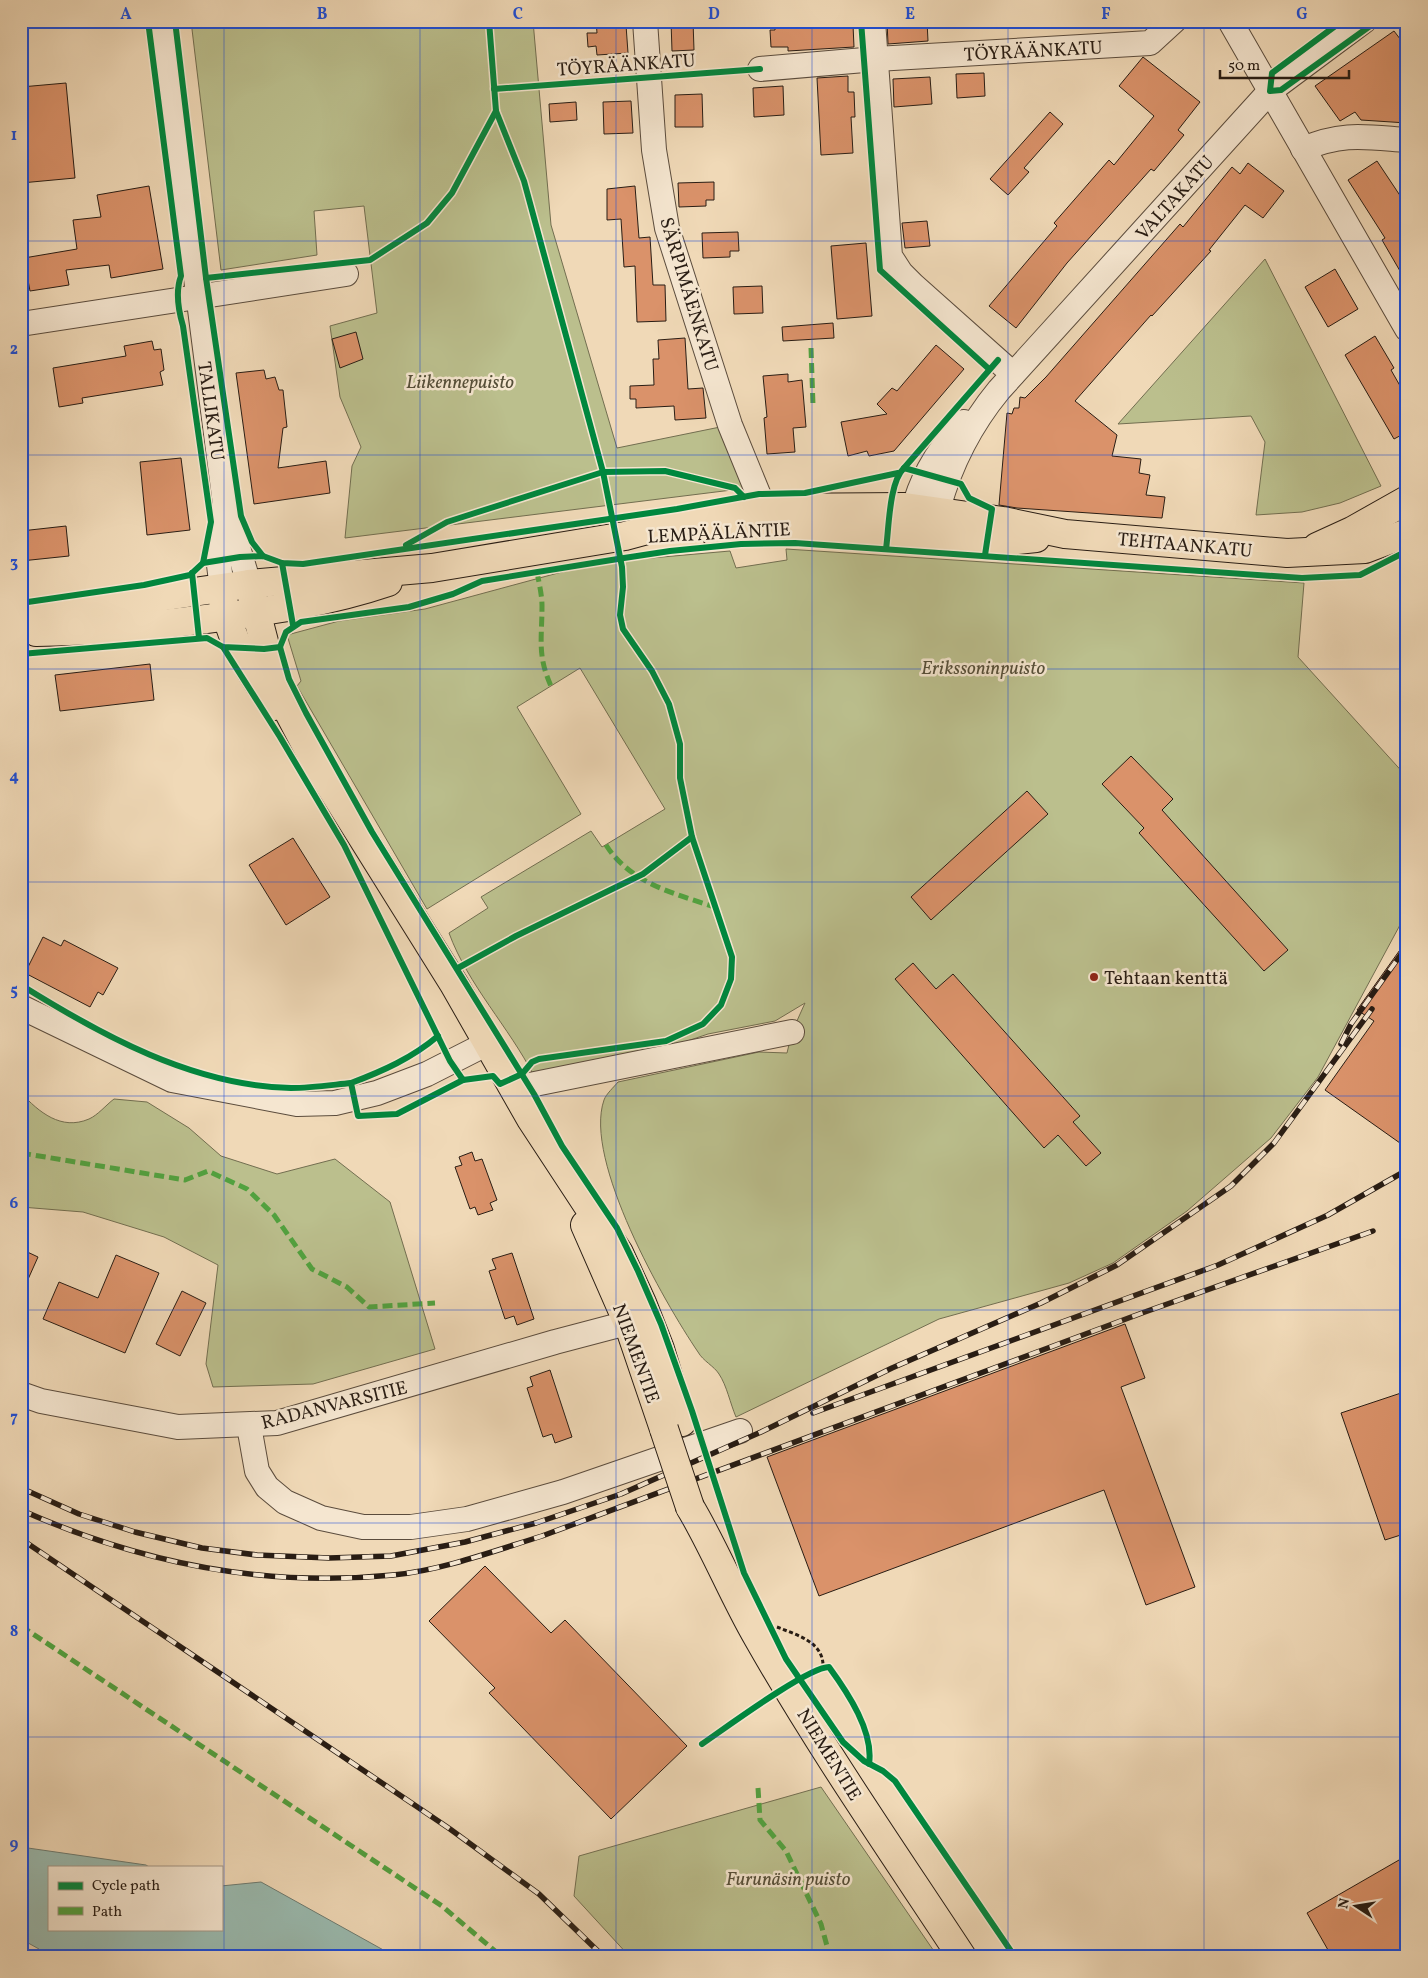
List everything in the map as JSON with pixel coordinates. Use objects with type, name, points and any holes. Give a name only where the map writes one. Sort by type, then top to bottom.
[{"type":"main road","name":"TEHTAANKATU","points":[[1304,552],[1352,531],[1407,500]]},
{"type":"main road","name":"LEMPÄÄLÄNTIE","points":[[21,622],[104,605],[249,584],[432,568],[626,536],[684,520],[766,518],[878,505],[922,522]]},
{"type":"main road","name":"TEHTAANKATU","points":[[922,522],[1008,541],[1065,534],[1234,549],[1304,552],[1365,549],[1407,532]]},
{"type":"main road","name":"LEMPÄÄLÄNTIE","points":[[21,632],[144,626],[256,613],[328,601],[432,568]]},
{"type":"main road","name":"NIEMENTIE","points":[[249,584],[276,688],[304,742],[454,984],[486,1044],[559,1161],[566,1182],[634,1311],[712,1544],[726,1577],[757,1638],[832,1758],[962,1957]]},
{"type":"main road","name":"NIEMENTIE","points":[[222,589],[226,616],[252,677],[304,742]]},
{"type":"street","name":"TALLIKATU","points":[[163,21],[224,504],[249,584]]},
{"type":"street","name":"SÄRPIMÄENKATU","points":[[645,21],[654,150],[667,228],[730,425],[766,518]]},
{"type":"street","points":[[873,21],[890,256],[901,273],[1006,382]]},
{"type":"street","name":"TÖYRÄÄNKATU","points":[[760,69],[876,59],[1150,43],[1174,21]]},
{"type":"street","points":[[1230,21],[1407,329]]},
{"type":"street","name":"VALTAKATU","points":[[922,522],[980,414],[1006,382],[1270,91],[1364,21]]},
{"type":"street","points":[[1303,150],[1327,139],[1357,136],[1407,140]]},
{"type":"street","points":[[21,324],[197,295],[346,274]]},
{"type":"street","name":"TALLIKATU","points":[[222,589],[217,549],[224,504]]},
{"type":"street","points":[[21,1007],[172,1080],[297,1104],[335,1103],[377,1093],[427,1074],[486,1044]]},
{"type":"street","points":[[514,1088],[792,1032]]},
{"type":"street","name":"RADANVARSITIE","points":[[21,1394],[41,1401],[178,1427],[249,1426],[277,1423],[555,1342],[634,1311]]},
{"type":"street","points":[[249,1426],[257,1471],[267,1487],[285,1502],[321,1518],[363,1527],[411,1527],[467,1519],[563,1492],[740,1431]]},
{"type":"path","points":[[777,1627],[804,1638],[812,1643],[821,1653],[826,1667],[816,1671]]},
{"type":"path","points":[[770,1628],[774,1636]]},
{"type":"green space","name":"Liikennepuisto","points":[[191,21],[533,21],[551,225],[617,448],[730,425],[756,487],[345,538],[352,466],[361,447],[340,397],[330,326],[377,313],[364,206],[314,211],[317,255],[221,270]]},
{"type":"green space","points":[[1265,259],[1381,486],[1340,503],[1302,512],[1256,515],[1265,442],[1251,416],[1118,424]]},
{"type":"green space","name":"Erikssoninpuisto","points":[[786,549],[1304,583],[1298,657],[1407,777],[1407,912],[1318,1077],[1271,1138],[1187,1211],[1113,1263],[1069,1283],[939,1319],[736,1417],[722,1379],[717,1371],[700,1355],[683,1329],[630,1230],[605,1158],[601,1126],[604,1100],[618,1082],[759,1052],[787,1053],[792,1032],[805,1003],[775,1021],[708,1034],[652,1053],[534,1076],[467,970],[449,933],[488,908],[481,897],[591,831],[602,847],[665,809],[580,668],[517,707],[581,814],[427,909],[297,686],[301,681],[287,635],[339,621],[425,609],[595,563],[730,551],[736,568],[787,560]]},
{"type":"green space","points":[[21,1093],[35,1107],[51,1118],[69,1123],[89,1119],[114,1099],[147,1102],[189,1128],[221,1156],[277,1174],[335,1159],[390,1202],[435,1349],[313,1384],[213,1387],[206,1364],[218,1265],[164,1237],[83,1212],[21,1207]]},
{"type":"green space","name":"Furunäsin puisto","points":[[821,1787],[938,1957],[630,1957],[574,1896],[579,1856]]},
{"type":"water","points":[[21,1847],[148,1866],[48,1866],[48,1930],[222,1930],[222,1886],[261,1882],[396,1957],[42,1957],[39,1949],[21,1939]]},
{"type":"building","points":[[596,21],[619,21],[619,25],[626,25],[628,53],[597,55],[596,46],[588,47],[587,33],[597,33]]},
{"type":"building","points":[[671,21],[693,21],[694,50],[672,51]]},
{"type":"building","points":[[775,21],[847,21],[847,25],[853,25],[854,47],[788,51],[788,47],[771,47],[770,30],[775,30]]},
{"type":"building","points":[[887,21],[927,21],[928,41],[888,44]]},
{"type":"building","points":[[1394,31],[1407,48],[1407,123],[1361,120],[1355,112],[1340,121],[1315,86]]},
{"type":"building","points":[[1143,57],[1200,102],[1178,130],[1184,135],[1154,171],[1151,169],[1067,263],[1016,328],[989,306],[1057,226],[1054,223],[1109,160],[1114,165],[1154,116],[1119,86]]},
{"type":"building","points":[[984,73],[985,96],[957,98],[956,74]]},
{"type":"building","points":[[848,76],[848,92],[854,92],[855,117],[851,117],[853,153],[821,155],[817,78]]},
{"type":"building","points":[[930,77],[932,104],[894,107],[893,79]]},
{"type":"building","points":[[66,83],[75,178],[21,183],[21,87]]},
{"type":"building","points":[[783,86],[784,115],[754,117],[753,88]]},
{"type":"building","points":[[702,94],[703,127],[675,127],[675,95]]},
{"type":"building","points":[[631,101],[633,133],[604,134],[603,102]]},
{"type":"building","points":[[576,102],[577,120],[550,122],[549,104]]},
{"type":"building","points":[[1050,112],[1063,124],[1024,168],[1029,172],[1008,195],[990,179]]},
{"type":"building","points":[[1377,161],[1407,206],[1407,283],[1382,240],[1385,238],[1348,180]]},
{"type":"building","points":[[1248,163],[1284,191],[1263,218],[1245,205],[1209,250],[1211,251],[1075,401],[1117,435],[1112,456],[1141,459],[1139,473],[1150,475],[1146,495],[1165,497],[1162,518],[1017,508],[999,505],[1007,413],[1012,414],[1014,408],[1019,408],[1020,397],[1025,398],[1046,377],[1180,224],[1183,227],[1232,167],[1240,174]]},
{"type":"building","points":[[714,182],[714,200],[706,200],[706,206],[679,207],[678,183]]},
{"type":"building","points":[[149,186],[163,269],[111,278],[109,265],[66,270],[69,285],[30,291],[24,258],[77,249],[73,220],[101,217],[97,195]]},
{"type":"building","points":[[635,186],[639,238],[650,237],[653,285],[665,285],[666,321],[637,322],[635,266],[624,267],[621,219],[607,220],[607,189]]},
{"type":"building","points":[[927,221],[930,246],[905,248],[902,223]]},
{"type":"building","points":[[738,232],[739,251],[730,251],[730,257],[703,258],[702,233]]},
{"type":"building","points":[[866,243],[872,316],[837,319],[831,246]]},
{"type":"building","points":[[1335,269],[1358,309],[1328,327],[1305,287]]},
{"type":"building","points":[[762,286],[763,313],[734,314],[733,287]]},
{"type":"building","points":[[833,323],[834,338],[783,341],[782,327]]},
{"type":"building","points":[[356,332],[363,359],[340,368],[332,339]]},
{"type":"building","points":[[1375,336],[1394,368],[1391,370],[1407,398],[1407,432],[1394,439],[1345,355]]},
{"type":"building","points":[[685,338],[688,389],[703,388],[706,418],[675,420],[674,406],[636,408],[636,399],[630,399],[630,386],[654,385],[653,359],[659,359],[658,340]]},
{"type":"building","points":[[152,341],[154,350],[161,349],[164,370],[160,372],[163,385],[82,398],[83,403],[59,407],[53,368],[126,356],[124,346]]},
{"type":"building","points":[[936,345],[964,369],[894,451],[869,456],[867,451],[848,456],[841,422],[887,414],[877,404],[892,388],[897,391]]},
{"type":"building","points":[[264,370],[266,379],[275,377],[279,390],[283,390],[287,427],[283,428],[278,468],[326,461],[330,493],[254,504],[236,373]]},
{"type":"building","points":[[788,374],[788,382],[802,380],[806,427],[793,428],[795,452],[767,454],[764,418],[767,417],[763,376]]},
{"type":"building","points":[[181,458],[190,530],[147,535],[140,462]]},
{"type":"building","points":[[66,526],[69,556],[21,561],[21,531]]},
{"type":"building","points":[[150,664],[154,700],[60,711],[55,675]]},
{"type":"building","points":[[1131,756],[1173,799],[1162,810],[1288,950],[1264,971],[1139,833],[1144,828],[1102,784]]},
{"type":"building","points":[[1027,791],[1048,814],[931,920],[911,897]]},
{"type":"building","points":[[293,838],[330,897],[286,925],[249,865]]},
{"type":"building","points":[[43,937],[61,946],[64,940],[118,968],[103,995],[98,992],[90,1007],[25,973]]},
{"type":"building","points":[[1407,940],[1407,1148],[1325,1090],[1374,1021],[1357,1010]]},
{"type":"building","points":[[913,963],[936,989],[953,974],[1080,1116],[1073,1122],[1101,1153],[1086,1166],[1058,1135],[1044,1148],[895,979]]},
{"type":"building","points":[[472,1152],[475,1161],[482,1159],[497,1200],[490,1203],[493,1210],[478,1215],[475,1207],[470,1209],[455,1167],[462,1165],[459,1157]]},
{"type":"building","points":[[21,1249],[38,1257],[21,1295]]},
{"type":"building","points":[[512,1253],[534,1319],[517,1325],[514,1316],[505,1319],[489,1271],[496,1269],[492,1259]]},
{"type":"building","points":[[116,1255],[159,1273],[125,1353],[43,1319],[59,1282],[98,1298]]},
{"type":"building","points":[[182,1291],[206,1303],[180,1356],[156,1344]]},
{"type":"building","points":[[1125,1324],[1145,1378],[1121,1387],[1195,1587],[1146,1605],[1104,1490],[819,1596],[767,1457]]},
{"type":"building","points":[[550,1370],[572,1437],[555,1443],[552,1434],[543,1437],[527,1388],[533,1386],[530,1377]]},
{"type":"building","points":[[1407,1391],[1407,1533],[1385,1540],[1341,1413]]},
{"type":"building","points":[[485,1566],[551,1633],[565,1620],[687,1746],[611,1819],[489,1693],[495,1688],[429,1621]]},
{"type":"building","points":[[1399,1860],[1407,1874],[1407,1957],[1332,1957],[1307,1913]]},
{"type":"railway","points":[[1341,1044],[1351,1024],[1407,946]]},
{"type":"railway","points":[[21,1488],[79,1514],[135,1532],[202,1548],[257,1555],[329,1558],[391,1556],[465,1542],[536,1523],[621,1494],[761,1432],[892,1368],[1041,1303],[1117,1265],[1231,1186],[1274,1143],[1372,1009]]},
{"type":"railway","points":[[813,1413],[1218,1265],[1328,1215],[1407,1170]]},
{"type":"railway","points":[[21,1510],[66,1529],[111,1544],[203,1567],[297,1578],[345,1578],[412,1573],[468,1559],[542,1536],[1142,1313],[1373,1231]]},
{"type":"railway","points":[[21,1539],[450,1829],[539,1894],[604,1957]]},
{"type":"marked path","points":[[811,348],[813,405]]},
{"type":"marked path","points":[[537,572],[542,602],[542,656],[551,686]]},
{"type":"marked path","points":[[606,845],[616,858],[640,878],[669,892],[715,907]]},
{"type":"marked path","points":[[21,1153],[185,1180],[208,1171],[247,1189],[274,1215],[312,1269],[347,1287],[369,1307],[435,1303]]},
{"type":"marked path","points":[[21,1626],[442,1906],[502,1957]]},
{"type":"marked path","points":[[758,1788],[760,1820],[786,1851],[821,1924],[830,1957]]},
{"type":"cycle path","points":[[148,21],[181,276],[178,288],[179,307],[211,522],[203,563]]},
{"type":"cycle path","points":[[175,21],[206,278],[241,516],[252,542],[263,556]]},
{"type":"cycle path","points":[[206,278],[370,260],[427,223],[452,193],[496,111],[489,21]]},
{"type":"cycle path","points":[[861,21],[880,270],[989,369]]},
{"type":"cycle path","points":[[1342,21],[1272,73],[1270,91],[1281,90],[1377,21]]},
{"type":"cycle path","points":[[494,89],[760,69]]},
{"type":"cycle path","points":[[223,647],[280,737],[344,845],[450,1061],[463,1080],[493,1076],[500,1084],[522,1074],[532,1062],[539,1059],[666,1041],[703,1024],[721,1005],[731,979],[732,957],[692,837],[680,778],[680,744],[669,704],[652,671],[623,629],[620,615],[623,587],[622,567],[603,472],[524,181],[496,111]]},
{"type":"cycle path","points":[[904,468],[998,360]]},
{"type":"cycle path","points":[[886,549],[895,484],[904,468],[961,484],[969,498],[992,509],[985,555]]},
{"type":"cycle path","points":[[406,545],[447,522],[603,472],[665,471],[735,488],[744,497]]},
{"type":"cycle path","points":[[21,603],[144,585],[190,575],[203,563],[240,557],[263,556],[282,563],[303,564],[677,509],[759,494],[805,493],[898,473]]},
{"type":"cycle path","points":[[21,654],[207,638],[223,647],[264,649],[280,647],[286,632],[301,622],[409,607],[453,594],[482,581],[670,551],[741,544],[795,543],[1302,578],[1360,575],[1407,551]]},
{"type":"cycle path","points":[[282,563],[293,625]]},
{"type":"cycle path","points":[[192,573],[199,638]]},
{"type":"cycle path","points":[[280,647],[289,679],[372,832],[534,1094],[562,1146],[617,1228],[661,1324],[692,1411],[744,1573],[786,1659],[843,1742],[864,1761],[883,1771],[895,1781],[1015,1957]]},
{"type":"cycle path","points":[[458,968],[516,936],[643,874],[692,837]]},
{"type":"cycle path","points":[[21,985],[83,1022],[116,1039],[184,1068],[219,1078],[255,1085],[298,1088],[351,1083]]},
{"type":"cycle path","points":[[438,1036],[418,1051],[397,1063],[351,1083],[358,1116],[397,1114],[463,1080]]},
{"type":"cycle path","points":[[702,1744],[785,1687],[818,1670],[829,1667],[844,1689],[864,1726],[868,1739],[869,1764]]},
{"type":"place","name":"Tehtaan kenttä","points":[[1094,977]]}]
